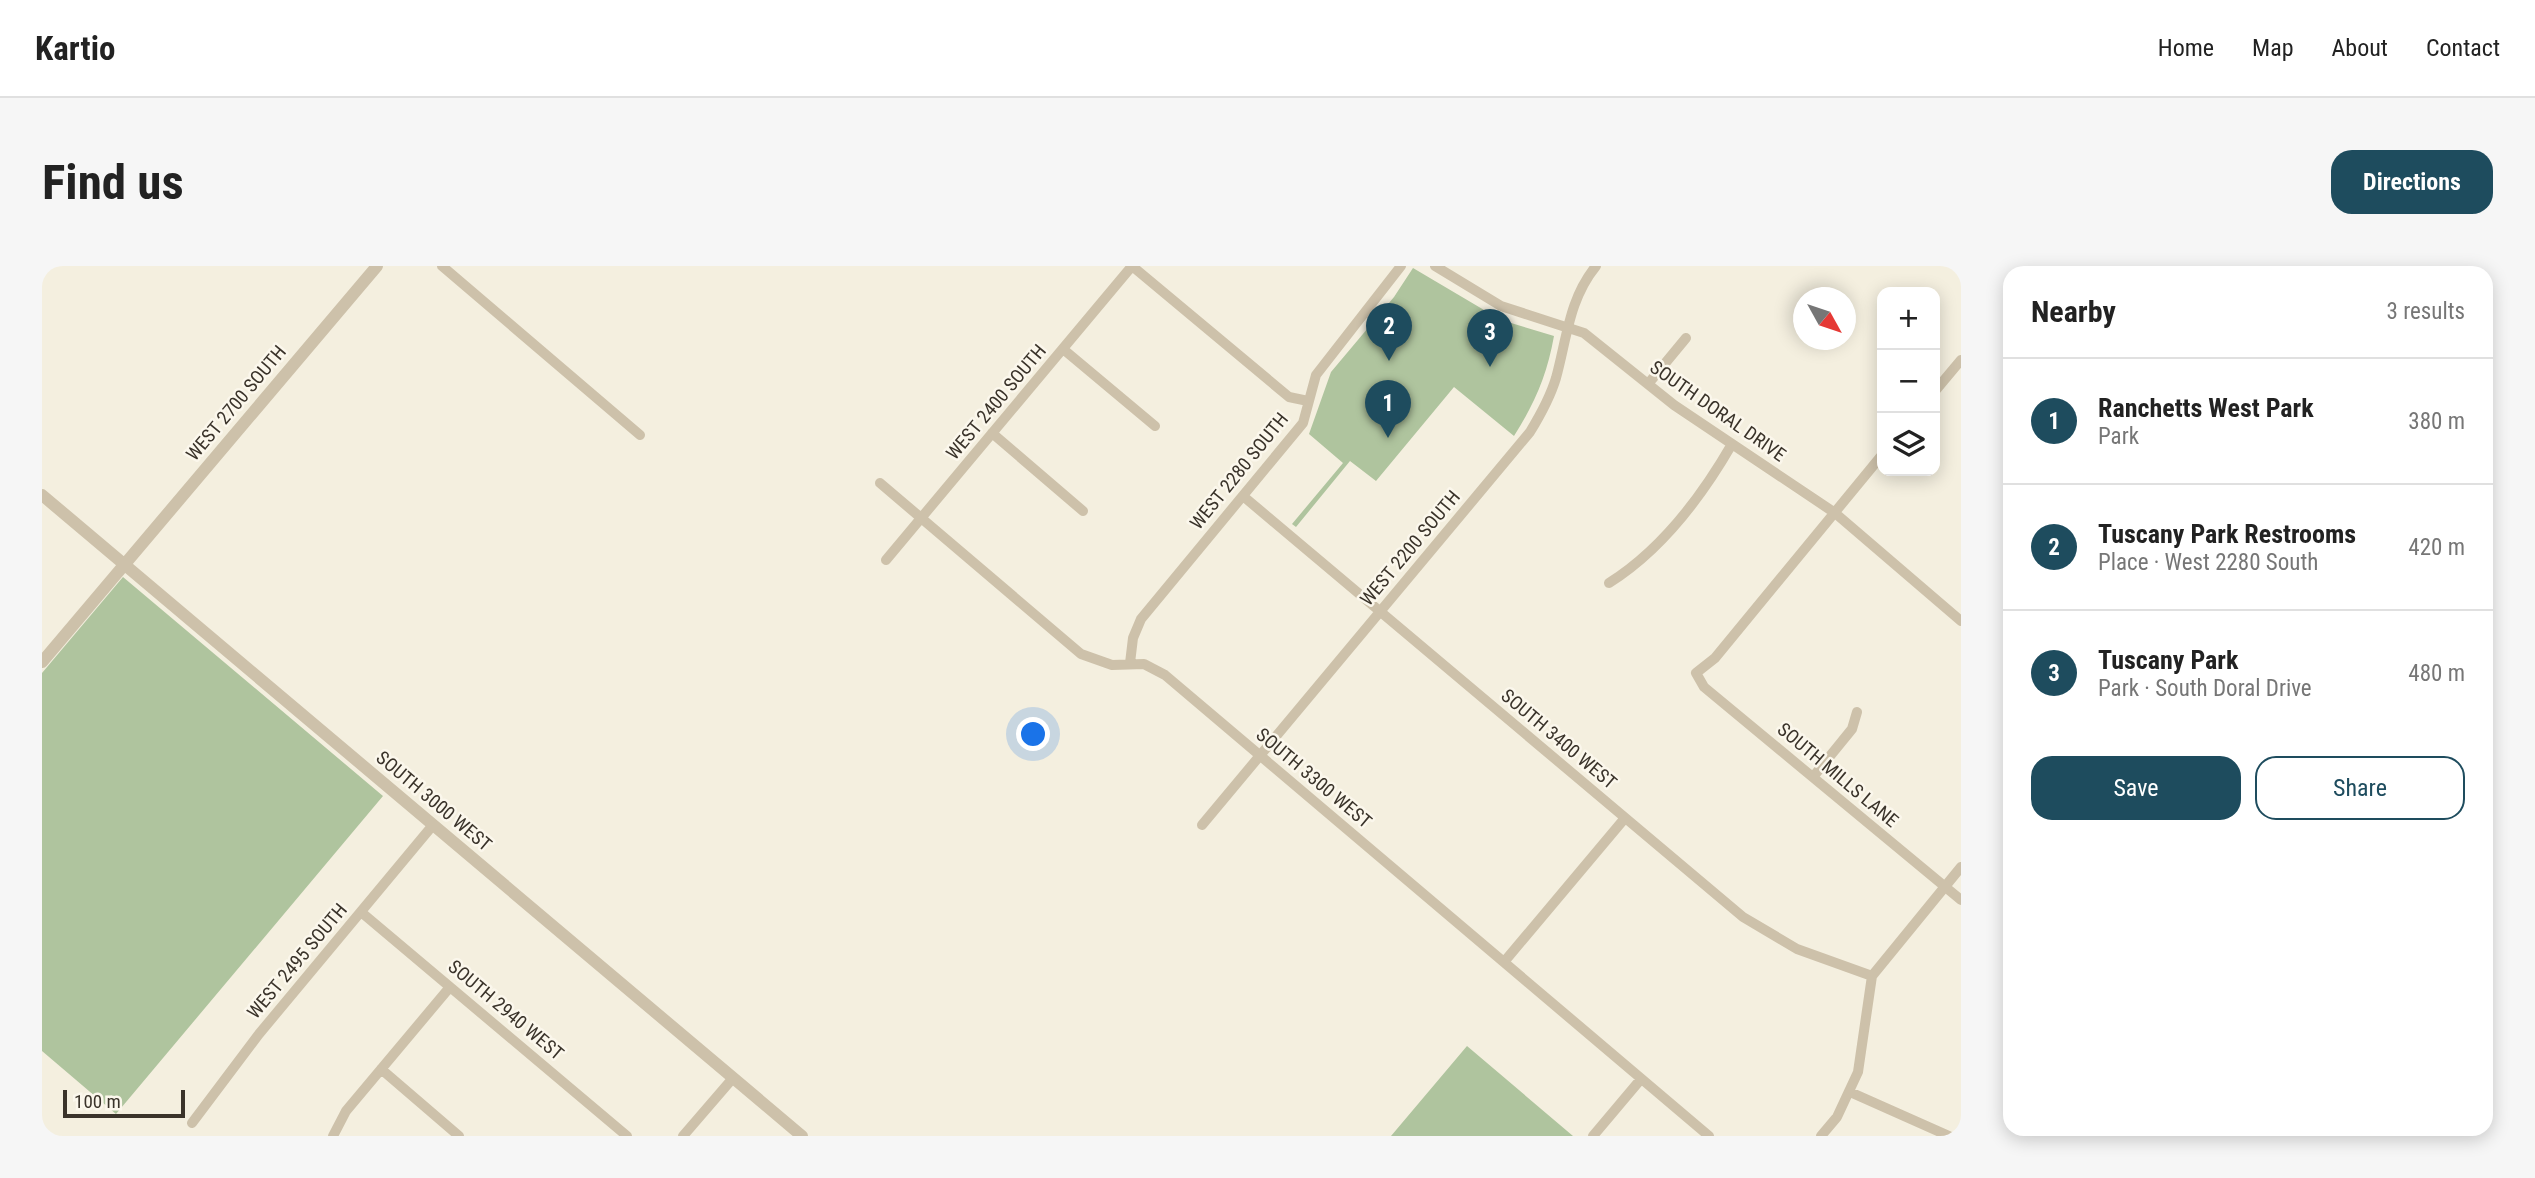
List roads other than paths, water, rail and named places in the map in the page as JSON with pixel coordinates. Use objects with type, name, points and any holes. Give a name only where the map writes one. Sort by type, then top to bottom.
[{"type":"street","name":"WEST 2700 SOUTH","points":[[42,662],[377,266]]},
{"type":"street","points":[[442,266],[640,435]]},
{"type":"street","points":[[1132,266],[1289,397],[1308,401]]},
{"type":"street","name":"WEST 2400 SOUTH","points":[[886,560],[1132,266]]},
{"type":"street","name":"WEST 2280 SOUTH","points":[[1130,663],[1133,638],[1141,619],[1303,423],[1316,375],[1401,266]]},
{"type":"street","name":"SOUTH DORAL DRIVE","points":[[1434,266],[1501,306],[1584,333],[1648,384],[1835,513],[1961,621]]},
{"type":"street","name":"WEST 2200 SOUTH","points":[[1202,825],[1530,432],[1546,405],[1577,294],[1596,266]]},
{"type":"street","points":[[1648,384],[1686,338]]},
{"type":"street","points":[[1063,349],[1155,426]]},
{"type":"street","points":[[1940,385],[1961,360]]},
{"type":"street","points":[[992,433],[1083,511]]},
{"type":"street","points":[[1609,583],[1651,549],[1679,519],[1710,480],[1732,444]]},
{"type":"street","points":[[1835,513],[1877,461]]},
{"type":"street","name":"SOUTH 3300 WEST","points":[[880,483],[1081,653],[1096,662],[1144,664],[1165,675],[1709,1136]]},
{"type":"street","name":"SOUTH 3000 WEST","points":[[42,495],[802,1136]]},
{"type":"street","name":"SOUTH 3400 WEST","points":[[1243,496],[1743,917],[1770,936],[1797,949],[1871,976]]},
{"type":"street","name":"SOUTH MILLS LANE","points":[[1835,513],[1716,658],[1696,673],[1704,687],[1961,900]]},
{"type":"street","points":[[1813,777],[1852,729],[1857,712]]},
{"type":"street","points":[[1504,962],[1625,818]]},
{"type":"street","name":"WEST 2495 SOUTH","points":[[192,1123],[259,1034],[433,825]]},
{"type":"street","points":[[1821,1136],[1837,1117],[1858,1072],[1871,976],[1961,867]]},
{"type":"street","name":"SOUTH 2940 WEST","points":[[361,912],[627,1136]]},
{"type":"street","points":[[333,1136],[346,1111],[450,987]]},
{"type":"street","points":[[381,1069],[459,1136]]},
{"type":"street","points":[[683,1136],[733,1078]]},
{"type":"street","points":[[1594,1136],[1642,1079]]},
{"type":"street","points":[[1850,1092],[1949,1136]]},
{"type":"place","name":"Tuscany Park Restrooms","points":[[1389,361]]},
{"type":"place","name":"Tuscany Park","points":[[1490,367]]},
{"type":"place","name":"Ranchetts West Park","points":[[1388,438]]}]
